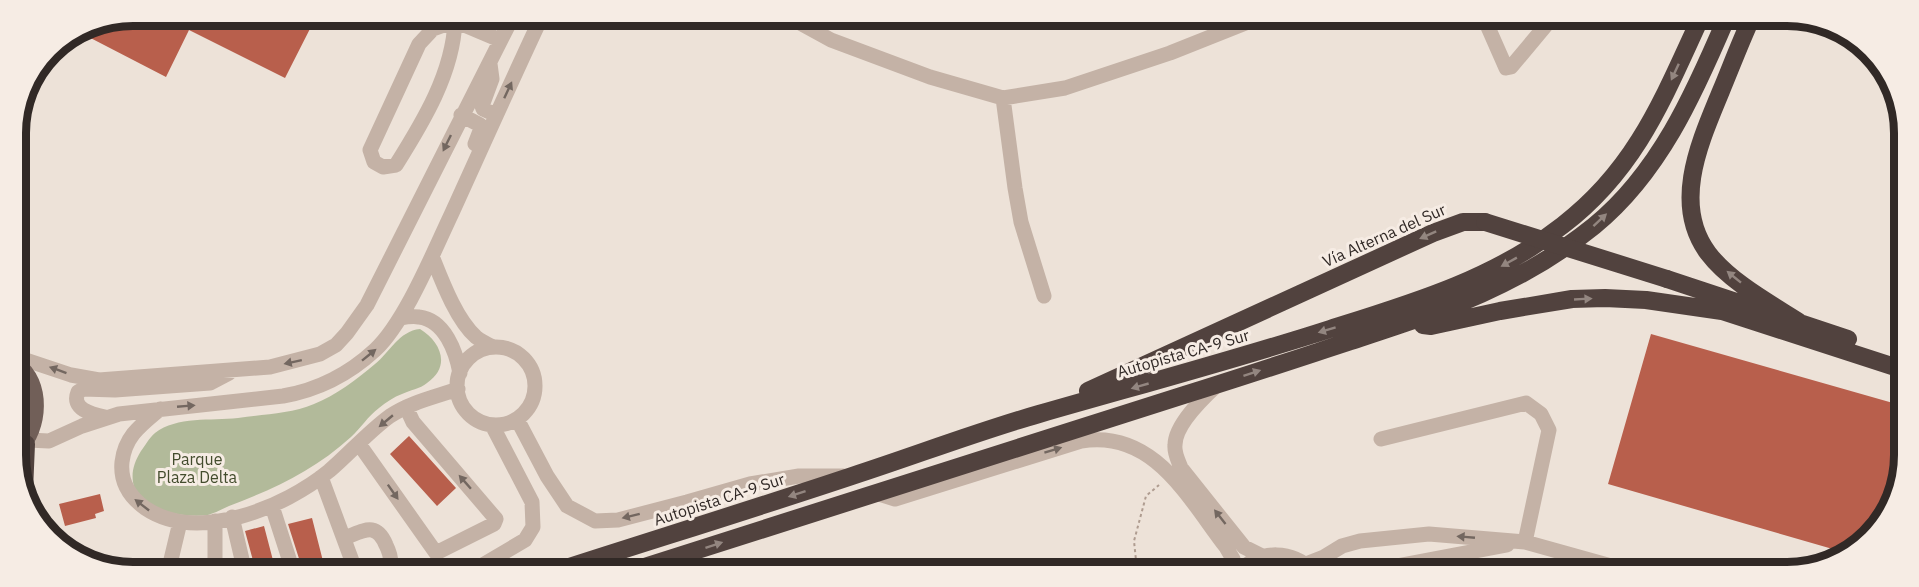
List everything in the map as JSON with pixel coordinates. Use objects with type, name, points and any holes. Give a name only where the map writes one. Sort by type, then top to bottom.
[{"type":"highway","name":"Autopista CA-9 Sur","points":[[586,562],[1035,415],[1253,354],[1378,314],[1476,279],[1520,256],[1567,223],[1621,168],[1641,140],[1656,113],[1697,26]]},
{"type":"highway","points":[[661,562],[1401,325],[1514,279],[1535,268],[1595,225],[1633,186],[1683,114],[1723,26]]},
{"type":"highway","points":[[1705,67],[1732,26]]},
{"type":"highway","points":[[1747,26],[1700,142],[1692,170],[1692,210],[1697,233],[1708,253],[1741,283],[1799,322]]},
{"type":"highway","name":"Vía Alterna del Sur","points":[[1035,415],[1432,233],[1463,222],[1485,222],[1894,354]]},
{"type":"highway","points":[[1401,325],[1431,326],[1572,299],[1646,300],[1722,311],[1894,367]]},
{"type":"main road","points":[[26,375],[34,389],[37,415],[26,441]]},
{"type":"street","points":[[439,26],[419,44],[370,150],[374,162],[383,167],[396,165],[412,139],[446,69],[454,39],[454,26]]},
{"type":"street","points":[[471,26],[500,40]]},
{"type":"street","points":[[26,360],[71,375],[99,380],[270,367],[321,354],[336,345],[367,305],[508,26]]},
{"type":"street","points":[[26,446],[49,441],[105,417],[160,408],[283,396],[321,387],[351,369],[377,349],[400,318],[432,256],[537,26]]},
{"type":"street","points":[[806,26],[831,40],[930,77],[1003,98],[1065,88],[1170,53],[1238,26]]},
{"type":"street","points":[[1488,26],[1506,68],[1511,68],[1545,26]]},
{"type":"street","points":[[490,61],[492,79],[482,106],[483,109],[496,115]]},
{"type":"street","points":[[1003,98],[1021,222],[1044,296]]},
{"type":"street","points":[[461,115],[480,125],[466,182]]},
{"type":"street","points":[[432,256],[464,324],[477,337],[493,347]]},
{"type":"street","points":[[400,318],[420,317],[433,321],[448,338],[457,355],[460,373],[458,389],[461,402],[468,413],[479,421],[492,425],[505,424],[517,419],[528,409],[534,395],[535,381],[530,367],[520,355],[507,349],[493,347],[472,355],[460,373]]},
{"type":"street","points":[[105,417],[86,412],[77,404],[78,392],[91,388],[115,390],[210,383],[234,370]]},
{"type":"street","points":[[1216,385],[1186,419],[1174,443],[1176,455],[1181,468],[1244,547],[1262,556]]},
{"type":"street","points":[[160,408],[135,429],[123,451],[121,470],[128,494],[153,513],[180,522],[215,522],[247,515],[272,506],[300,491],[321,477],[388,418],[406,407],[458,389]]},
{"type":"street","points":[[1381,439],[1526,403],[1541,414],[1549,430],[1525,542]]},
{"type":"street","points":[[359,444],[436,553],[494,524],[496,519],[413,422],[406,407]]},
{"type":"street","points":[[517,419],[547,476],[567,506],[595,521],[618,520],[750,483],[799,476],[852,476]]},
{"type":"street","points":[[488,562],[525,540],[533,527],[532,502],[492,425]]},
{"type":"street","points":[[876,494],[895,498],[1081,441],[1111,439],[1141,451],[1171,474],[1226,547],[1233,561]]},
{"type":"street","points":[[321,477],[352,562]]},
{"type":"street","points":[[272,506],[290,562]]},
{"type":"street","points":[[232,517],[243,562]]},
{"type":"street","points":[[170,562],[180,522]]},
{"type":"street","points":[[214,562],[215,522]]},
{"type":"street","points":[[344,538],[366,530],[381,533],[391,562]]},
{"type":"street","points":[[1318,561],[1342,546],[1360,541],[1390,536],[1429,534],[1525,542],[1594,561]]},
{"type":"street","points":[[1422,561],[1525,542]]},
{"type":"street","points":[[1251,561],[1262,556],[1277,554],[1292,556],[1300,561]]},
{"type":"path","points":[[1136,561],[1134,541],[1146,496],[1171,474]]},
{"type":"green space","points":[[30,103],[26,139],[26,119]]},
{"type":"green space","name":"Parque Plaza Delta","points":[[420,329],[438,347],[441,362],[435,376],[421,387],[399,395],[384,404],[337,449],[308,469],[262,493],[208,515],[198,516],[162,511],[148,504],[137,494],[133,470],[141,451],[155,433],[173,424],[286,412],[322,401],[361,375],[400,338]]},
{"type":"building","points":[[126,26],[311,26],[285,78],[189,30],[166,77],[87,36],[98,31]]},
{"type":"building","points":[[1651,334],[1894,403],[1893,468],[1885,495],[1867,525],[1852,539],[1834,550],[1608,484]]},
{"type":"building","points":[[409,436],[456,488],[437,506],[390,454]]},
{"type":"building","points":[[100,494],[104,511],[95,514],[96,518],[65,526],[59,504]]},
{"type":"building","points":[[312,518],[323,562],[300,562],[288,524]]},
{"type":"building","points":[[264,526],[273,562],[253,562],[245,531]]}]
